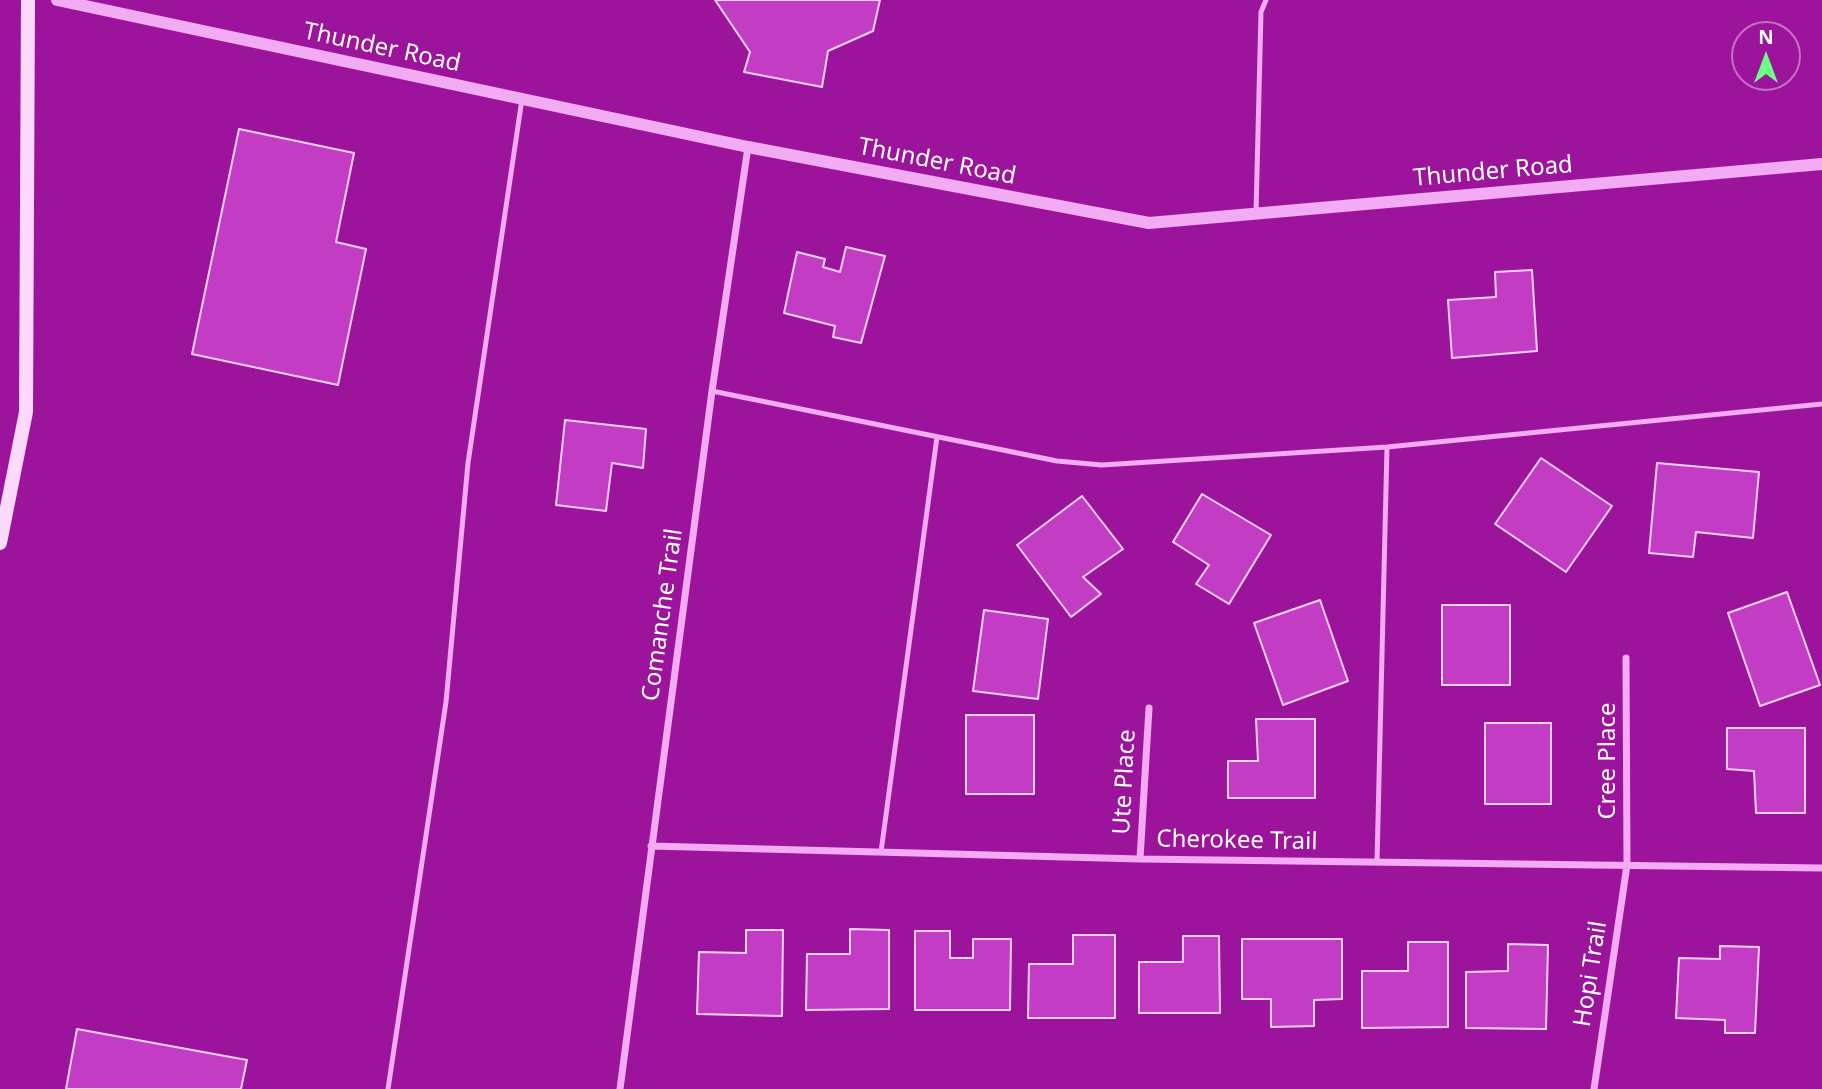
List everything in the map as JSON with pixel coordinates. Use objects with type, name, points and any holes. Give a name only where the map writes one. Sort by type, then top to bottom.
[{"type":"main road","points":[[0,543],[26,412],[28,0]]},
{"type":"street","name":"Thunder Road","points":[[57,0],[748,147],[1149,223],[1822,164]]},
{"type":"street","name":"Comanche Trail","points":[[620,1089],[712,391],[748,147]]},
{"type":"street","name":"Cree Place","points":[[1626,658],[1627,865]]},
{"type":"street","name":"Ute Place","points":[[1140,859],[1149,708]]},
{"type":"street","name":"Cherokee Trail","points":[[651,846],[1140,859],[1822,868]]},
{"type":"street","name":"Hopi Trail","points":[[1594,1089],[1627,865]]},
{"type":"lane","points":[[1256,214],[1261,12],[1266,0]]},
{"type":"lane","points":[[388,1089],[446,702],[468,463],[522,99]]},
{"type":"lane","points":[[712,391],[1057,461],[1102,465],[1387,447],[1822,404]]},
{"type":"lane","points":[[881,852],[937,437]]},
{"type":"lane","points":[[1377,862],[1387,447]]},
{"type":"building","points":[[715,0],[880,0],[873,31],[828,51],[822,87],[744,72],[750,52]]},
{"type":"building","points":[[239,129],[354,153],[336,242],[366,249],[338,385],[192,354]]},
{"type":"building","points":[[846,247],[885,256],[861,343],[833,337],[835,326],[784,313],[797,252],[825,259],[823,267],[840,272]]},
{"type":"building","points":[[1532,270],[1537,351],[1452,358],[1448,300],[1496,297],[1495,272]]},
{"type":"building","points":[[565,420],[646,429],[643,468],[612,463],[606,511],[556,505]]},
{"type":"building","points":[[1541,458],[1612,506],[1566,572],[1495,524]]},
{"type":"building","points":[[1657,463],[1759,472],[1753,538],[1696,532],[1693,557],[1649,553]]},
{"type":"building","points":[[1202,494],[1271,535],[1229,604],[1196,584],[1209,565],[1173,542]]},
{"type":"building","points":[[1082,496],[1123,549],[1083,577],[1101,594],[1071,617],[1017,545]]},
{"type":"building","points":[[1787,592],[1820,685],[1760,706],[1728,613]]},
{"type":"building","points":[[1320,600],[1348,681],[1283,705],[1254,623]]},
{"type":"building","points":[[1442,605],[1510,605],[1510,685],[1442,685]]},
{"type":"building","points":[[984,610],[1048,619],[1038,699],[973,691]]},
{"type":"building","points":[[966,715],[1034,715],[1034,794],[966,794]]},
{"type":"building","points":[[1256,719],[1315,719],[1315,798],[1228,798],[1228,761],[1258,761]]},
{"type":"building","points":[[1485,723],[1551,723],[1551,804],[1485,804]]},
{"type":"building","points":[[1727,728],[1805,728],[1805,813],[1756,813],[1754,771],[1727,769]]},
{"type":"building","points":[[850,929],[889,930],[889,1009],[806,1010],[807,954],[850,954]]},
{"type":"building","points":[[746,930],[783,930],[782,1016],[697,1014],[699,952],[746,953]]},
{"type":"building","points":[[915,931],[950,931],[950,958],[973,958],[973,939],[1011,939],[1010,1010],[915,1010]]},
{"type":"building","points":[[1073,935],[1115,935],[1115,1018],[1028,1018],[1029,964],[1073,964]]},
{"type":"building","points":[[1183,936],[1219,936],[1220,1013],[1139,1013],[1139,962],[1183,962]]},
{"type":"building","points":[[1242,939],[1342,939],[1342,999],[1314,1000],[1314,1026],[1271,1027],[1271,999],[1242,999]]},
{"type":"building","points":[[1408,942],[1448,942],[1448,1027],[1362,1028],[1362,971],[1408,971]]},
{"type":"building","points":[[1508,944],[1548,945],[1546,1029],[1466,1028],[1466,972],[1508,971]]},
{"type":"building","points":[[1720,946],[1759,947],[1755,1033],[1725,1033],[1725,1020],[1676,1018],[1679,958],[1720,959]]},
{"type":"building","points":[[77,1029],[247,1060],[241,1089],[66,1089]]}]
